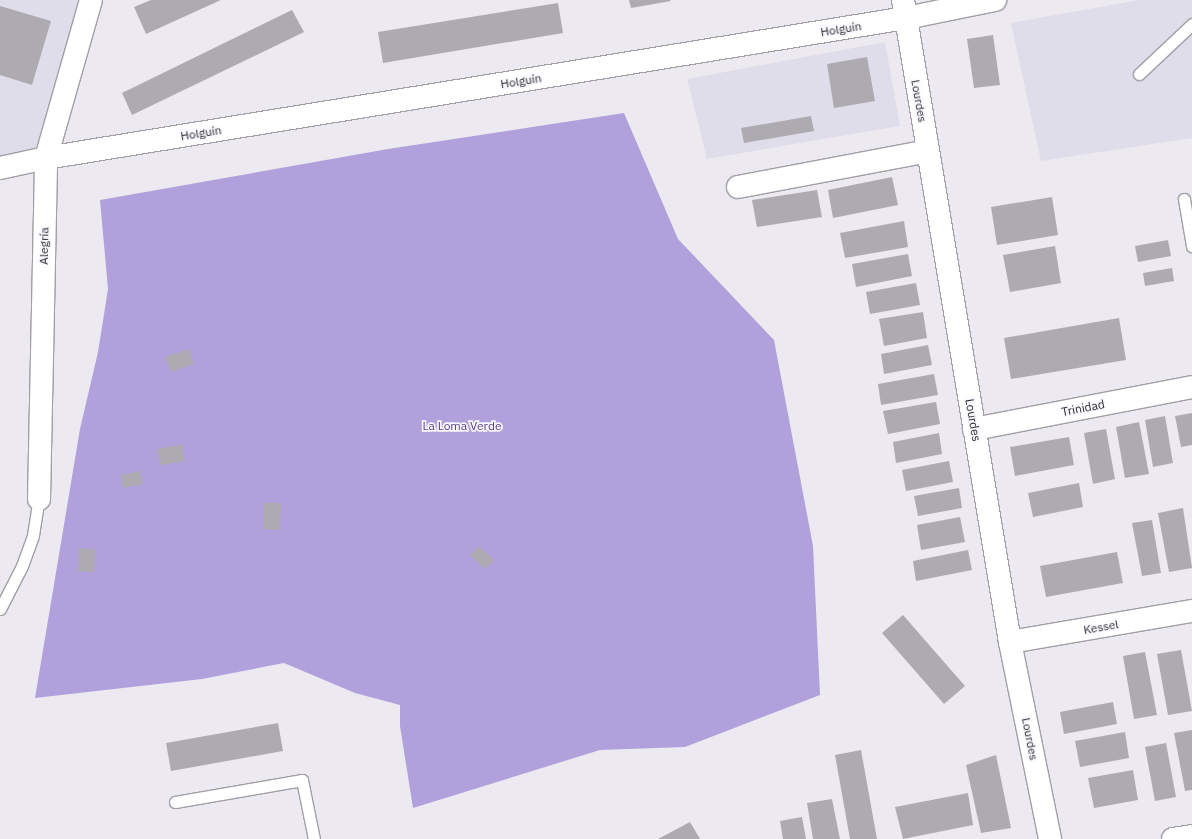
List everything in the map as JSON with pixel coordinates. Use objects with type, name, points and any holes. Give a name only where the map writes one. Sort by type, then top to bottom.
[{"type":"street","name":"Alegría","points":[[39,499],[46,158],[91,0]]},
{"type":"street","name":"Holguín","points":[[0,168],[46,158],[904,9],[995,0]]},
{"type":"street","name":"Lourdes","points":[[904,9],[1010,642],[1050,839]]},
{"type":"street","points":[[738,187],[928,151]]},
{"type":"street","name":"Trinidad","points":[[974,429],[1192,387]]},
{"type":"street","name":"Kessel","points":[[1010,642],[1192,611]]},
{"type":"street","points":[[1173,839],[1192,836]]},
{"type":"lane","points":[[1139,74],[1192,24]]},
{"type":"lane","points":[[1184,199],[1192,246]]},
{"type":"lane","points":[[0,609],[22,566],[33,535],[39,499]]},
{"type":"lane","points":[[175,802],[302,780],[314,839]]},
{"type":"shaded area","points":[[0,0],[80,0],[35,157],[0,158]]},
{"type":"shaded area","points":[[1139,0],[1192,0],[1192,138],[1041,161],[1011,23]]},
{"type":"shaded area","points":[[885,42],[900,126],[707,159],[687,79]]},
{"type":"green space","name":"La Loma Verde","points":[[624,113],[678,239],[774,340],[813,546],[820,695],[685,747],[600,750],[413,808],[400,726],[400,705],[355,693],[284,663],[202,679],[35,698],[80,429],[98,352],[108,289],[100,200],[388,149]]},
{"type":"building","points":[[151,0],[221,0],[146,34],[134,7]]},
{"type":"building","points":[[629,0],[670,0],[671,1],[631,8]]},
{"type":"building","points":[[558,3],[563,33],[383,63],[378,32]]},
{"type":"building","points":[[0,6],[51,21],[32,85],[0,75]]},
{"type":"building","points":[[292,10],[304,32],[132,115],[122,93]]},
{"type":"building","points":[[993,35],[1000,85],[974,88],[967,39]]},
{"type":"building","points":[[867,57],[875,101],[834,108],[827,64]]},
{"type":"building","points":[[811,116],[814,131],[744,143],[741,128]]},
{"type":"building","points":[[892,177],[898,205],[833,218],[828,190]]},
{"type":"building","points":[[817,190],[822,217],[757,227],[752,200]]},
{"type":"building","points":[[1052,197],[1058,235],[997,245],[991,207]]},
{"type":"building","points":[[904,221],[908,247],[845,258],[840,233]]},
{"type":"building","points":[[1168,240],[1171,256],[1138,262],[1135,246]]},
{"type":"building","points":[[1055,246],[1061,283],[1010,292],[1003,255]]},
{"type":"building","points":[[908,254],[912,276],[856,287],[852,264]]},
{"type":"building","points":[[1172,268],[1174,281],[1145,286],[1143,273]]},
{"type":"building","points":[[916,283],[920,305],[870,314],[866,292]]},
{"type":"building","points":[[923,312],[927,338],[884,346],[879,319]]},
{"type":"building","points":[[1119,318],[1126,360],[1011,379],[1004,338]]},
{"type":"building","points":[[928,345],[932,365],[884,374],[881,354]]},
{"type":"building","points":[[189,349],[194,364],[171,372],[165,357]]},
{"type":"building","points":[[934,374],[938,395],[881,405],[878,384]]},
{"type":"building","points":[[936,402],[940,424],[888,434],[883,411]]},
{"type":"building","points":[[1192,413],[1192,445],[1181,447],[1175,416]]},
{"type":"building","points":[[1165,416],[1173,463],[1153,467],[1145,420]]},
{"type":"building","points":[[1139,422],[1149,474],[1125,478],[1116,427]]},
{"type":"building","points":[[1106,429],[1115,479],[1093,484],[1084,433]]},
{"type":"building","points":[[939,433],[942,454],[896,463],[893,442]]},
{"type":"building","points":[[1069,437],[1074,465],[1015,476],[1010,447]]},
{"type":"building","points":[[182,444],[185,461],[161,465],[157,449]]},
{"type":"building","points":[[949,461],[953,482],[906,491],[902,470]]},
{"type":"building","points":[[140,471],[143,484],[123,488],[121,475]]},
{"type":"building","points":[[1079,483],[1083,507],[1033,517],[1028,493]]},
{"type":"building","points":[[959,488],[962,508],[918,516],[914,496]]},
{"type":"building","points":[[264,503],[281,503],[280,530],[264,529]]},
{"type":"building","points":[[1183,508],[1192,568],[1169,572],[1158,513]]},
{"type":"building","points":[[960,517],[965,542],[921,550],[917,525]]},
{"type":"building","points":[[1152,520],[1161,573],[1142,576],[1132,523]]},
{"type":"building","points":[[479,546],[494,560],[485,569],[470,555]]},
{"type":"building","points":[[79,548],[95,549],[94,572],[78,571]]},
{"type":"building","points":[[968,550],[972,570],[916,581],[913,561]]},
{"type":"building","points":[[1117,552],[1123,583],[1046,597],[1040,566]]},
{"type":"building","points":[[903,615],[965,686],[944,704],[882,633]]},
{"type":"building","points":[[1181,650],[1192,711],[1168,715],[1157,654]]},
{"type":"building","points":[[1145,652],[1157,715],[1134,719],[1123,656]]},
{"type":"building","points":[[1113,702],[1117,724],[1064,734],[1060,712]]},
{"type":"building","points":[[278,723],[283,751],[171,771],[166,743]]},
{"type":"building","points":[[1192,730],[1192,790],[1185,791],[1174,733]]},
{"type":"building","points":[[1125,732],[1129,758],[1080,767],[1075,741]]},
{"type":"building","points":[[1166,743],[1176,797],[1155,801],[1145,747]]},
{"type":"building","points":[[861,750],[877,839],[850,839],[835,755]]},
{"type":"building","points":[[996,755],[1011,828],[981,833],[966,765]]},
{"type":"building","points":[[1133,770],[1138,800],[1094,808],[1088,778]]},
{"type":"building","points":[[968,793],[973,825],[903,839],[895,807]]},
{"type":"building","points":[[832,799],[840,839],[813,839],[807,803]]},
{"type":"building","points":[[802,817],[806,839],[783,839],[780,821]]},
{"type":"building","points":[[690,822],[700,839],[658,839]]}]
